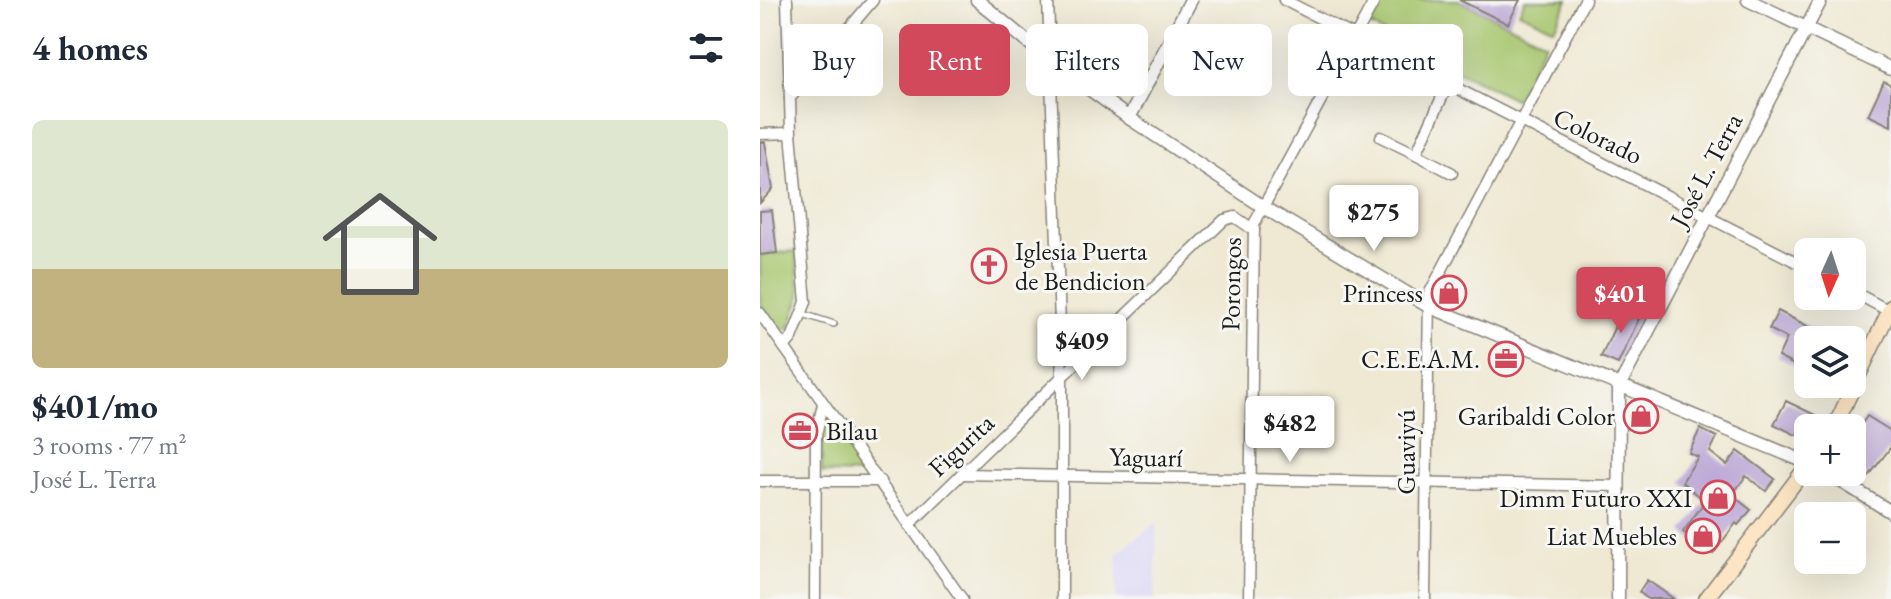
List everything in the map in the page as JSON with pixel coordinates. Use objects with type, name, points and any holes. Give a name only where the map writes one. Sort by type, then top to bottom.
[{"type":"main road","points":[[1841,414],[1890,309]]},
{"type":"main road","points":[[1706,599],[1794,483]]},
{"type":"street","points":[[784,347],[803,314],[806,289],[791,133],[787,0]]},
{"type":"street","points":[[790,98],[873,0]]},
{"type":"street","points":[[977,0],[1026,41]]},
{"type":"street","points":[[1048,0],[1050,24]]},
{"type":"street","points":[[1129,118],[1191,0]]},
{"type":"street","name":"Colorado","points":[[1284,0],[1329,24]]},
{"type":"street","name":"Porongos","points":[[1362,24],[1375,0]]},
{"type":"street","points":[[1428,306],[1429,294],[1585,0]]},
{"type":"street","points":[[1748,0],[1891,69]]},
{"type":"street","name":"José L. Terra","points":[[1618,599],[1619,387],[1821,0]]},
{"type":"street","name":"Colorado","points":[[1463,92],[1794,261]]},
{"type":"street","points":[[1053,96],[1062,378],[1062,599]]},
{"type":"street","points":[[1099,96],[1265,208],[1428,306],[1794,458]]},
{"type":"street","name":"Porongos","points":[[1249,599],[1254,230],[1324,96]]},
{"type":"street","points":[[1416,154],[1443,96]]},
{"type":"street","points":[[760,134],[791,133]]},
{"type":"street","points":[[1381,137],[1452,173]]},
{"type":"street","name":"Figurita","points":[[909,525],[1224,220],[1235,217],[1254,230]]},
{"type":"street","points":[[1866,298],[1890,309]]},
{"type":"street","name":"Guaviyú","points":[[1425,599],[1428,306]]},
{"type":"street","points":[[760,313],[962,599]]},
{"type":"street","points":[[815,599],[816,435],[823,404]]},
{"type":"street","name":"Yaguarí","points":[[961,474],[1428,485],[1618,486]]},
{"type":"street","points":[[760,481],[880,481]]},
{"type":"street","points":[[1849,486],[1891,512]]},
{"type":"lane","points":[[803,314],[834,324]]},
{"type":"shaded area","points":[[1157,522],[1155,599],[1116,599],[1117,554]]},
{"type":"green space","points":[[1383,0],[1459,0],[1545,42],[1516,100],[1463,73],[1463,24],[1371,24]]},
{"type":"green space","points":[[1525,0],[1568,0],[1554,28],[1519,12]]},
{"type":"green space","points":[[796,251],[800,298],[789,328],[781,330],[760,304],[760,255]]},
{"type":"green space","points":[[828,423],[863,468],[861,474],[822,473],[822,429]]},
{"type":"building","points":[[1459,0],[1520,0],[1508,24]]},
{"type":"building","points":[[1884,81],[1891,85],[1891,126],[1868,115]]},
{"type":"building","points":[[760,142],[765,142],[773,189],[760,203]]},
{"type":"building","points":[[772,210],[777,253],[760,255],[760,211]]},
{"type":"building","points":[[1624,306],[1641,314],[1618,364],[1601,357]]},
{"type":"building","points":[[1778,311],[1807,326],[1794,326],[1794,365],[1778,357],[1787,338],[1769,329]]},
{"type":"building","points":[[1786,401],[1813,414],[1794,414],[1794,434],[1774,424]]},
{"type":"building","points":[[1866,417],[1891,431],[1891,447],[1868,477],[1866,476]]},
{"type":"building","points":[[1700,429],[1717,437],[1710,452],[1727,465],[1738,451],[1775,479],[1766,491],[1746,476],[1732,495],[1751,510],[1738,525],[1736,523],[1713,554],[1683,532],[1705,501],[1682,482],[1698,457],[1689,453]]},
{"type":"building","points":[[1647,580],[1674,599],[1648,599],[1639,592]]},
{"type":"place","name":"Iglesia Puerta de Bendicion","points":[[989,266]]},
{"type":"place","name":"Princess","points":[[1449,293]]},
{"type":"place","name":"C.E.E.A.M.","points":[[1506,359]]},
{"type":"place","name":"Garibaldi Color","points":[[1641,416]]},
{"type":"place","name":"Bilau","points":[[800,431]]},
{"type":"place","name":"Dimm Futuro XXI","points":[[1718,498]]},
{"type":"place","name":"Liat Muebles","points":[[1703,536]]}]
